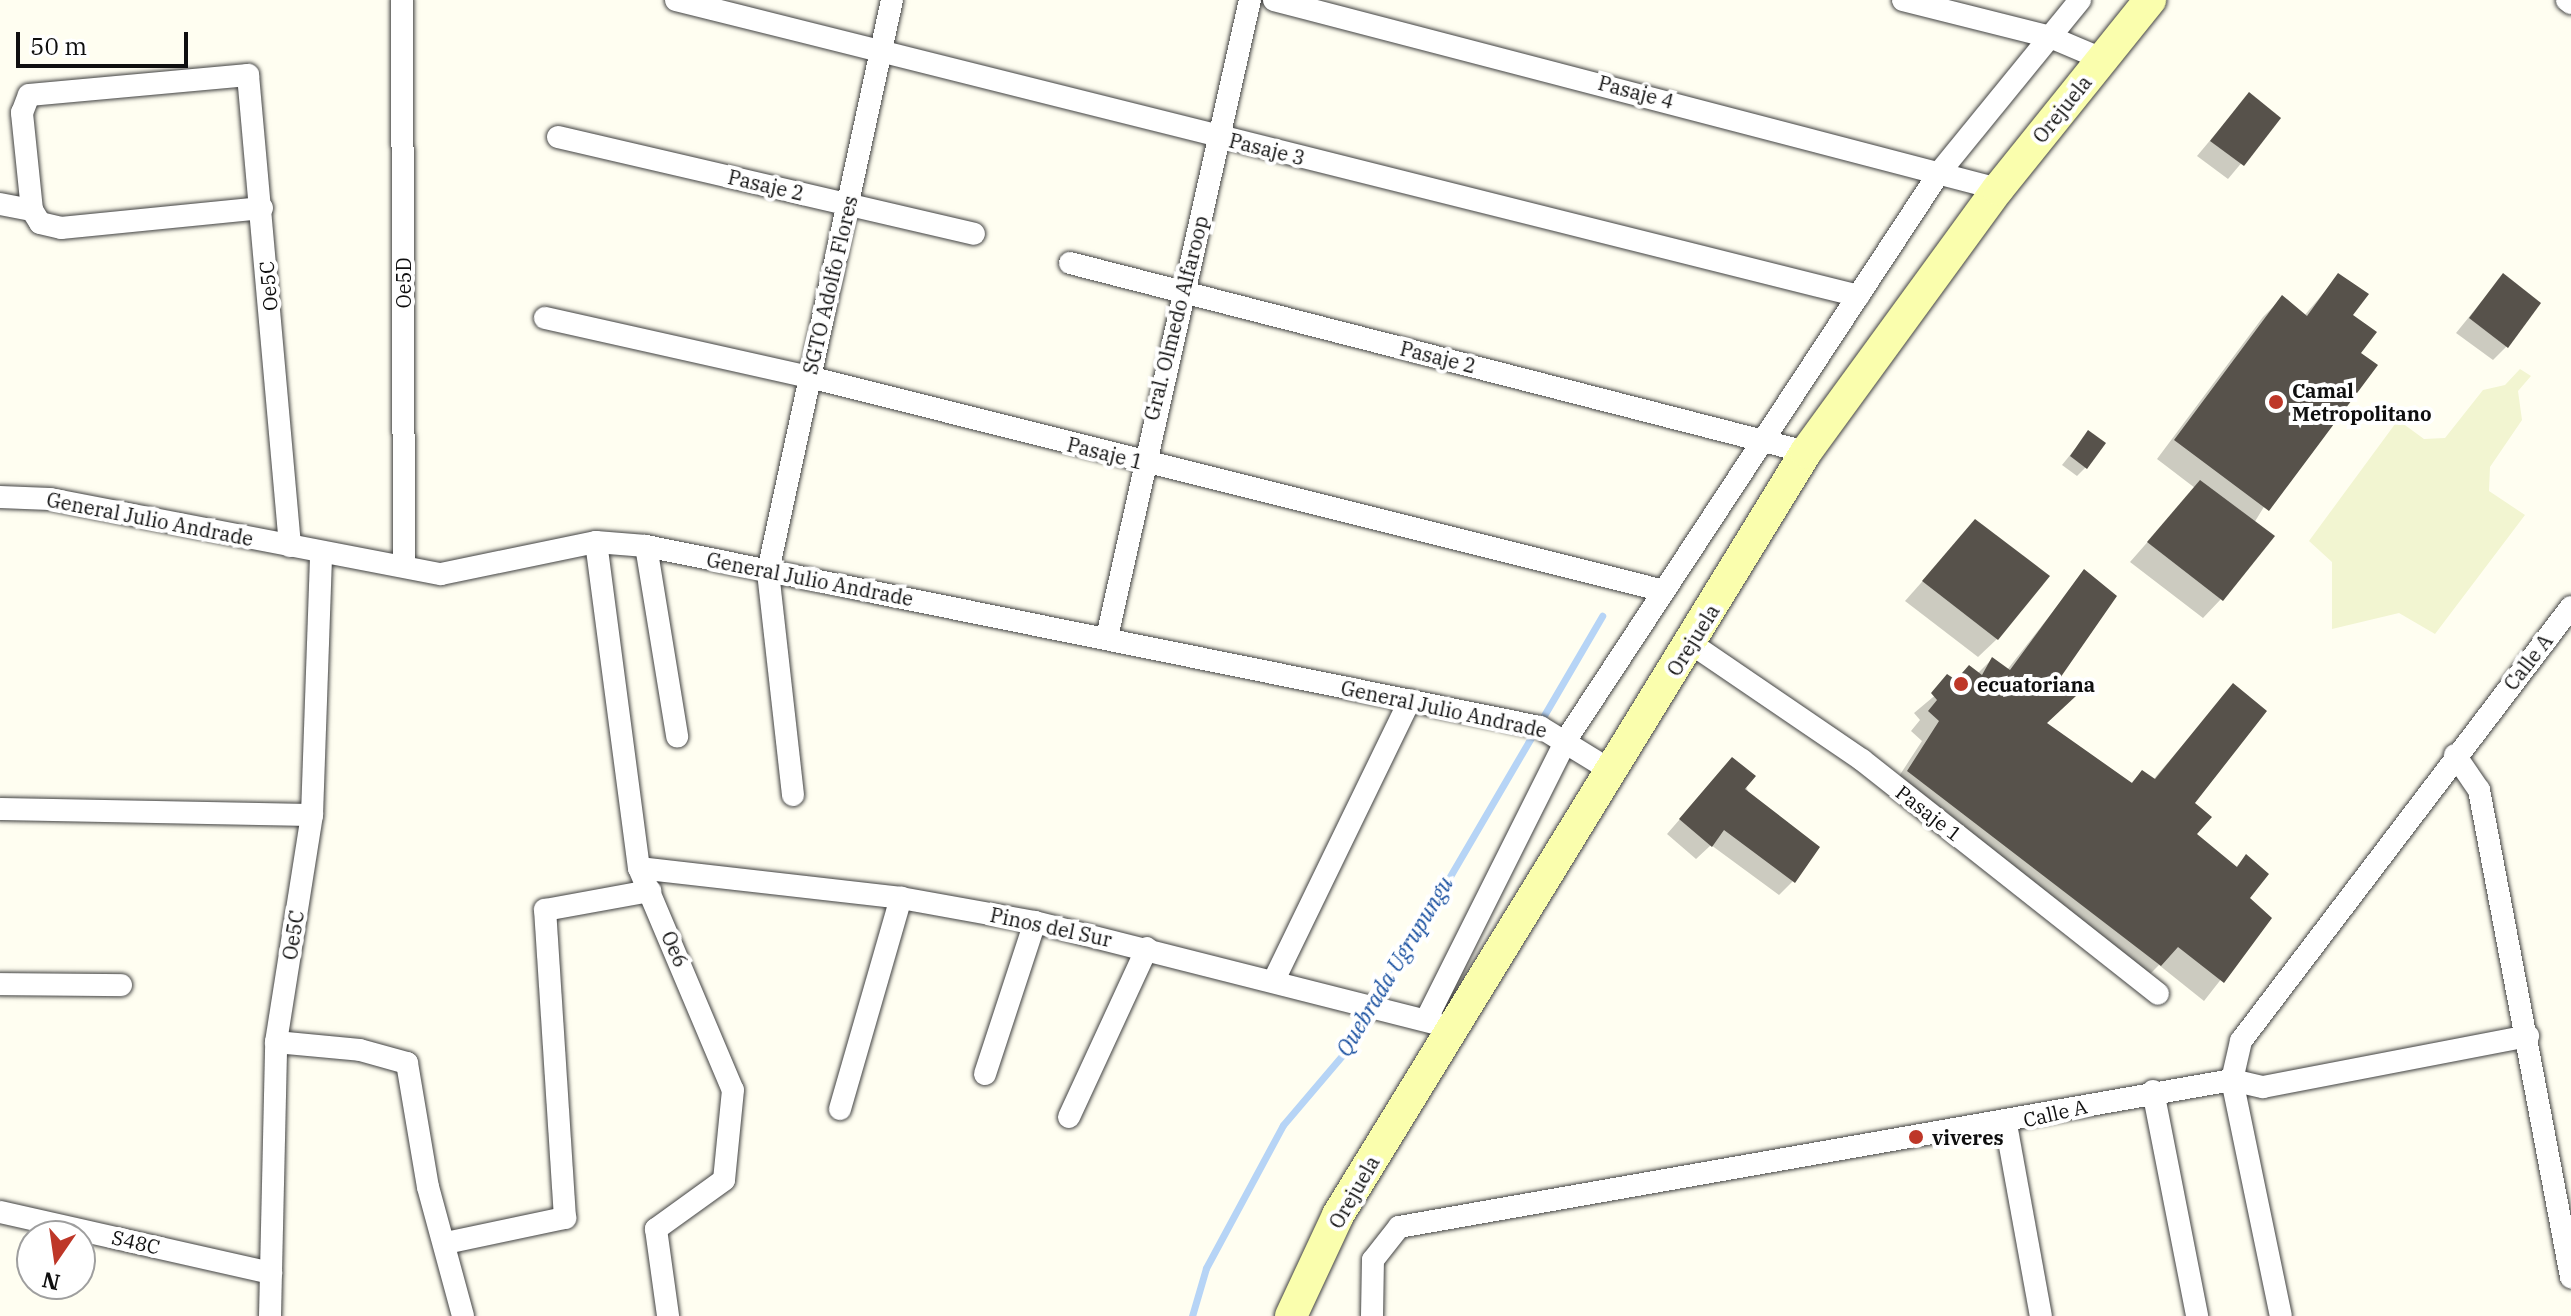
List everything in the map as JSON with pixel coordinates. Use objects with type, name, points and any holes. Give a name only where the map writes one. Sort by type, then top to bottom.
[{"type":"street","name":"Oe5D","points":[[402,0],[404,565]]},
{"type":"street","name":"Pasaje 3","points":[[676,0],[1859,296]]},
{"type":"street","name":"SGTO Adolfo Flores","points":[[793,795],[768,571],[892,0]]},
{"type":"street","name":"Gral. Olmedo Alfaroop","points":[[1107,637],[1141,462],[1250,0]]},
{"type":"street","name":"Pasaje 4","points":[[1274,0],[1998,189]]},
{"type":"street","points":[[1903,0],[2050,37],[2102,59]]},
{"type":"street","points":[[1439,1026],[1568,737],[1939,173],[2080,0]]},
{"type":"street","name":"Orejuela","points":[[1291,1316],[1338,1215],[1439,1026],[1692,644],[1806,452],[1998,189],[2150,0]]},
{"type":"street","name":"Oe5C","points":[[32,210],[23,103],[29,95],[248,75],[290,546]]},
{"type":"street","name":"Pasaje 2","points":[[558,137],[974,234]]},
{"type":"street","points":[[0,204],[32,210],[40,223],[61,228],[262,208]]},
{"type":"street","name":"Pasaje 2","points":[[1070,263],[1806,452]]},
{"type":"street","name":"Pasaje 1","points":[[545,318],[809,377],[1664,591]]},
{"type":"street","name":"General Julio Andrade","points":[[0,497],[50,499],[290,546],[321,555],[451,574],[596,542],[646,546],[1410,700],[1568,737],[1607,768]]},
{"type":"street","name":"Oe6","points":[[596,542],[639,868],[733,1090],[724,1180],[656,1229],[668,1316]]},
{"type":"street","points":[[646,546],[677,736]]},
{"type":"street","name":"Oe5C","points":[[270,1316],[276,1042],[312,815],[321,555]]},
{"type":"street","name":"Calle A","points":[[1372,1316],[1373,1260],[1399,1227],[2006,1124],[2153,1091],[2232,1080],[2241,1041],[2455,755],[2571,607]]},
{"type":"street","name":"Pasaje 1","points":[[1692,644],[1862,760],[2158,994]]},
{"type":"street","points":[[1274,980],[1410,700]]},
{"type":"street","points":[[2455,755],[2479,790],[2528,1036],[2571,1277]]},
{"type":"street","points":[[0,809],[312,815]]},
{"type":"street","name":"Pinos del Sur","points":[[639,868],[901,898],[1035,922],[1274,980],[1439,1026]]},
{"type":"street","points":[[446,1243],[565,1218],[545,910],[650,891]]},
{"type":"street","points":[[840,1109],[901,898]]},
{"type":"street","points":[[985,1074],[1035,922]]},
{"type":"street","points":[[1069,1117],[1147,948]]},
{"type":"street","points":[[0,984],[121,985]]},
{"type":"street","points":[[2281,1316],[2232,1080],[2263,1087],[2528,1036]]},
{"type":"street","points":[[276,1042],[360,1050],[407,1063],[463,1316]]},
{"type":"street","points":[[2153,1091],[2197,1316]]},
{"type":"street","points":[[2006,1124],[2041,1316]]},
{"type":"street","name":"S48C","points":[[0,1212],[271,1273]]},
{"type":"green space","points":[[2520,369],[2531,376],[2518,391],[2522,420],[2490,467],[2489,491],[2525,515],[2435,634],[2399,613],[2332,629],[2332,562],[2309,541],[2398,420],[2424,439],[2445,438],[2483,390],[2505,385]]},
{"type":"building","points":[[2249,92],[2281,118],[2244,166],[2210,141]]},
{"type":"building","name":"Camal Metropolitano","points":[[2338,273],[2369,294],[2353,315],[2377,332],[2361,353],[2378,365],[2269,511],[2174,440],[2282,295],[2307,316]]},
{"type":"building","points":[[2503,273],[2541,303],[2508,348],[2469,318]]},
{"type":"building","points":[[2088,430],[2106,443],[2087,469],[2070,456]]},
{"type":"building","points":[[2200,480],[2275,536],[2223,601],[2147,542]]},
{"type":"building","points":[[1975,519],[2050,576],[1998,640],[1922,581]]},
{"type":"building","points":[[2084,569],[2117,596],[2058,681],[2076,696],[2047,723],[2132,783],[2142,770],[2155,779],[2233,683],[2267,711],[2195,803],[2212,817],[2197,834],[2237,867],[2246,854],[2269,874],[2250,898],[2272,918],[2224,983],[2178,947],[2161,966],[1907,771],[1939,721],[1928,711],[1937,700],[1931,693],[1947,674],[1956,680],[1969,665],[1982,675],[1992,657],[2010,670]]},
{"type":"building","points":[[1732,757],[1756,776],[1745,789],[1820,847],[1795,883],[1724,830],[1712,847],[1679,819]]},
{"type":"waterway","name":"Quebrada Ugrupungu","points":[[1192,1316],[1206,1268],[1283,1125],[1352,1044],[1602,616]]},
{"type":"place","name":"Camal Metropolitano","points":[[2276,402]]},
{"type":"place","name":"ecuatoriana","points":[[1961,684]]},
{"type":"place","name":"viveres","points":[[1916,1137]]}]
